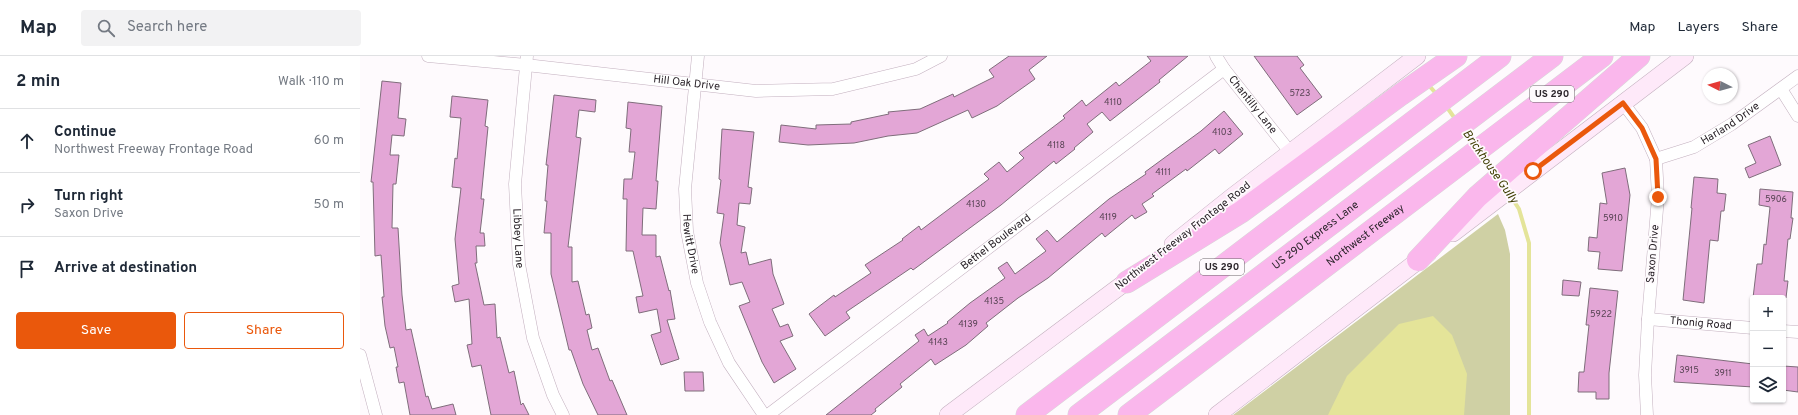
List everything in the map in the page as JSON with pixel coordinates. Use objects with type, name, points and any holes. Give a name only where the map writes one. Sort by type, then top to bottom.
[{"type":"highway","name":"US 290","points":[[1027,415],[1500,56]]},
{"type":"highway","name":"US 290 Express Lane","points":[[1079,415],[1552,56]]},
{"type":"highway","name":"Northwest Freeway","points":[[1129,415],[1602,56]]},
{"type":"highway","points":[[1418,260],[1481,203],[1528,164],[1639,56]]},
{"type":"highway","points":[[1127,282],[1241,212],[1393,87],[1453,59]]},
{"type":"main road","name":"Northwest Freeway Frontage Road","points":[[948,415],[1127,282],[1290,152],[1393,87],[1417,56]]},
{"type":"main road","points":[[1528,164],[1623,103],[1685,56]]},
{"type":"main road","points":[[1217,415],[1418,260]]},
{"type":"street","name":"Hill Oak Drive","points":[[428,56],[526,60],[695,84],[756,91],[833,88],[916,69],[942,56]]},
{"type":"street","name":"Hewitt Drive","points":[[698,56],[685,188],[687,231],[697,283],[710,322],[729,364],[764,415]]},
{"type":"street","name":"Chantilly Lane","points":[[1216,56],[1224,69],[1290,152]]},
{"type":"street","name":"Libbey Lane","points":[[526,60],[515,184],[519,264],[533,338],[553,395],[563,415]]},
{"type":"street","name":"Bethel Boulevard","points":[[768,415],[1224,69]]},
{"type":"street","name":"Harland Drive","points":[[1656,159],[1694,148],[1732,124],[1781,90],[1798,76]]},
{"type":"street","points":[[1781,90],[1798,116]]},
{"type":"street","name":"Saxon Drive","points":[[1623,103],[1642,128],[1656,159],[1658,197],[1645,375],[1647,415]]},
{"type":"street","name":"Thonig Road","points":[[1648,319],[1750,328]]},
{"type":"street","points":[[1786,331],[1798,332]]},
{"type":"street","points":[[360,355],[376,415]]},
{"type":"green space","points":[[1498,214],[1505,230],[1510,254],[1510,415],[1233,415]]},
{"type":"shaded area","points":[[1433,316],[1452,335],[1467,374],[1464,415],[1328,415],[1347,376],[1399,324]]},
{"type":"building","points":[[1009,56],[1047,56],[1029,70],[1035,79],[997,106],[972,118],[968,110],[917,133],[888,136],[854,143],[808,145],[779,142],[781,125],[816,129],[816,125],[851,124],[851,122],[889,114],[888,112],[920,109],[953,94],[954,97],[994,77],[989,70]]},
{"type":"building","points":[[1147,56],[1188,56],[1159,80],[1160,82],[1110,121],[1102,112],[1087,124],[1093,132],[1074,148],[1075,149],[1056,164],[1054,161],[1001,205],[913,270],[911,268],[846,312],[850,318],[825,336],[809,314],[834,295],[835,297],[871,273],[865,265],[903,240],[902,239],[919,226],[921,230],[989,179],[984,174],[999,162],[1007,172],[1024,158],[1019,153],[1065,118],[1063,116],[1082,100],[1086,106],[1116,82],[1119,86],[1151,61]]},
{"type":"building","points":[[1254,56],[1297,56],[1304,65],[1300,68],[1322,97],[1297,115]]},
{"type":"building","points":[[382,81],[401,83],[398,118],[406,119],[404,136],[392,135],[390,155],[399,155],[396,184],[393,184],[392,228],[398,228],[402,295],[406,330],[411,329],[426,397],[428,396],[432,409],[453,404],[456,415],[410,415],[404,382],[399,383],[396,367],[398,367],[394,347],[390,348],[385,326],[382,297],[384,297],[381,255],[375,256],[373,182],[371,182]]},
{"type":"building","points":[[554,95],[596,100],[595,112],[579,110],[576,137],[581,138],[568,247],[572,247],[572,282],[578,281],[586,315],[589,314],[592,328],[587,330],[592,350],[598,348],[610,381],[612,380],[627,415],[598,415],[583,384],[571,350],[569,350],[551,274],[551,233],[544,233],[547,201],[545,201],[548,165],[546,165]]},
{"type":"building","points":[[452,96],[488,100],[485,126],[488,127],[481,199],[484,199],[480,233],[484,233],[485,246],[476,246],[477,263],[475,263],[484,305],[495,304],[497,338],[500,337],[509,373],[514,371],[521,405],[523,403],[529,415],[491,415],[481,365],[472,367],[467,345],[472,344],[469,299],[455,302],[452,286],[459,284],[455,239],[461,188],[452,187],[455,158],[457,159],[461,118],[450,117]]},
{"type":"building","points":[[628,102],[662,106],[656,181],[658,181],[656,209],[643,208],[642,235],[656,235],[656,257],[660,256],[669,291],[670,290],[675,319],[667,320],[679,359],[661,365],[651,335],[661,332],[657,309],[639,313],[636,297],[643,296],[633,251],[626,251],[627,199],[623,199],[624,179],[632,179],[635,152],[629,152],[631,129],[626,128]]},
{"type":"building","points":[[1224,111],[1243,134],[1219,154],[1215,149],[1187,171],[1186,169],[1152,194],[1154,196],[1142,204],[1147,212],[1135,219],[1132,215],[1105,237],[1102,233],[1048,278],[1018,298],[986,323],[988,326],[966,345],[935,365],[931,359],[900,384],[902,387],[875,409],[876,411],[871,415],[826,415],[919,341],[915,335],[924,329],[928,336],[948,323],[947,322],[970,303],[1005,278],[998,268],[1007,262],[1015,274],[1046,251],[1036,239],[1047,230],[1057,242],[1109,199],[1146,174],[1145,172],[1201,131]]},
{"type":"building","points":[[722,129],[754,132],[748,187],[752,188],[750,204],[739,203],[737,225],[745,227],[741,253],[746,252],[749,265],[771,259],[773,274],[784,304],[772,309],[780,327],[788,324],[793,336],[780,341],[796,369],[774,383],[762,362],[739,306],[750,302],[742,282],[730,285],[720,243],[724,214],[717,213],[721,180],[719,179]]},
{"type":"building","points":[[1770,136],[1781,165],[1749,178],[1745,168],[1756,163],[1748,145]]},
{"type":"building","points":[[1625,168],[1630,195],[1622,271],[1598,269],[1600,252],[1588,251],[1589,237],[1597,238],[1600,203],[1607,204],[1602,173]]},
{"type":"building","points":[[1694,177],[1718,179],[1717,193],[1726,194],[1724,211],[1721,211],[1718,241],[1710,240],[1704,303],[1683,300]]},
{"type":"building","points":[[1760,189],[1793,192],[1791,218],[1793,218],[1790,239],[1788,239],[1784,281],[1788,281],[1786,298],[1786,295],[1753,295],[1757,264],[1762,264],[1764,244],[1766,245],[1770,207],[1759,205]]},
{"type":"building","points":[[1563,280],[1581,282],[1579,296],[1562,295]]},
{"type":"building","points":[[1590,288],[1618,291],[1609,373],[1609,399],[1596,399],[1596,392],[1578,392],[1579,372],[1584,372],[1589,325],[1586,325]]},
{"type":"building","points":[[1677,355],[1750,364],[1750,387],[1674,382]]},
{"type":"building","points":[[1786,366],[1798,367],[1798,392],[1786,390]]},
{"type":"building","points":[[684,372],[703,372],[704,391],[685,391]]},
{"type":"waterway","name":"Brickhouse Gully","points":[[1427,83],[1438,96]]},
{"type":"waterway","name":"Brickhouse Gully","points":[[1446,106],[1456,120]]},
{"type":"waterway","name":"Brickhouse Gully","points":[[1464,130],[1475,144]]},
{"type":"waterway","name":"Brickhouse Gully","points":[[1482,154],[1496,173]]},
{"type":"waterway","name":"Brickhouse Gully","points":[[1510,195],[1519,209],[1529,243],[1529,415]]},
{"type":"route","points":[[1533,171],[1623,103],[1642,128],[1656,159],[1658,197]]}]
